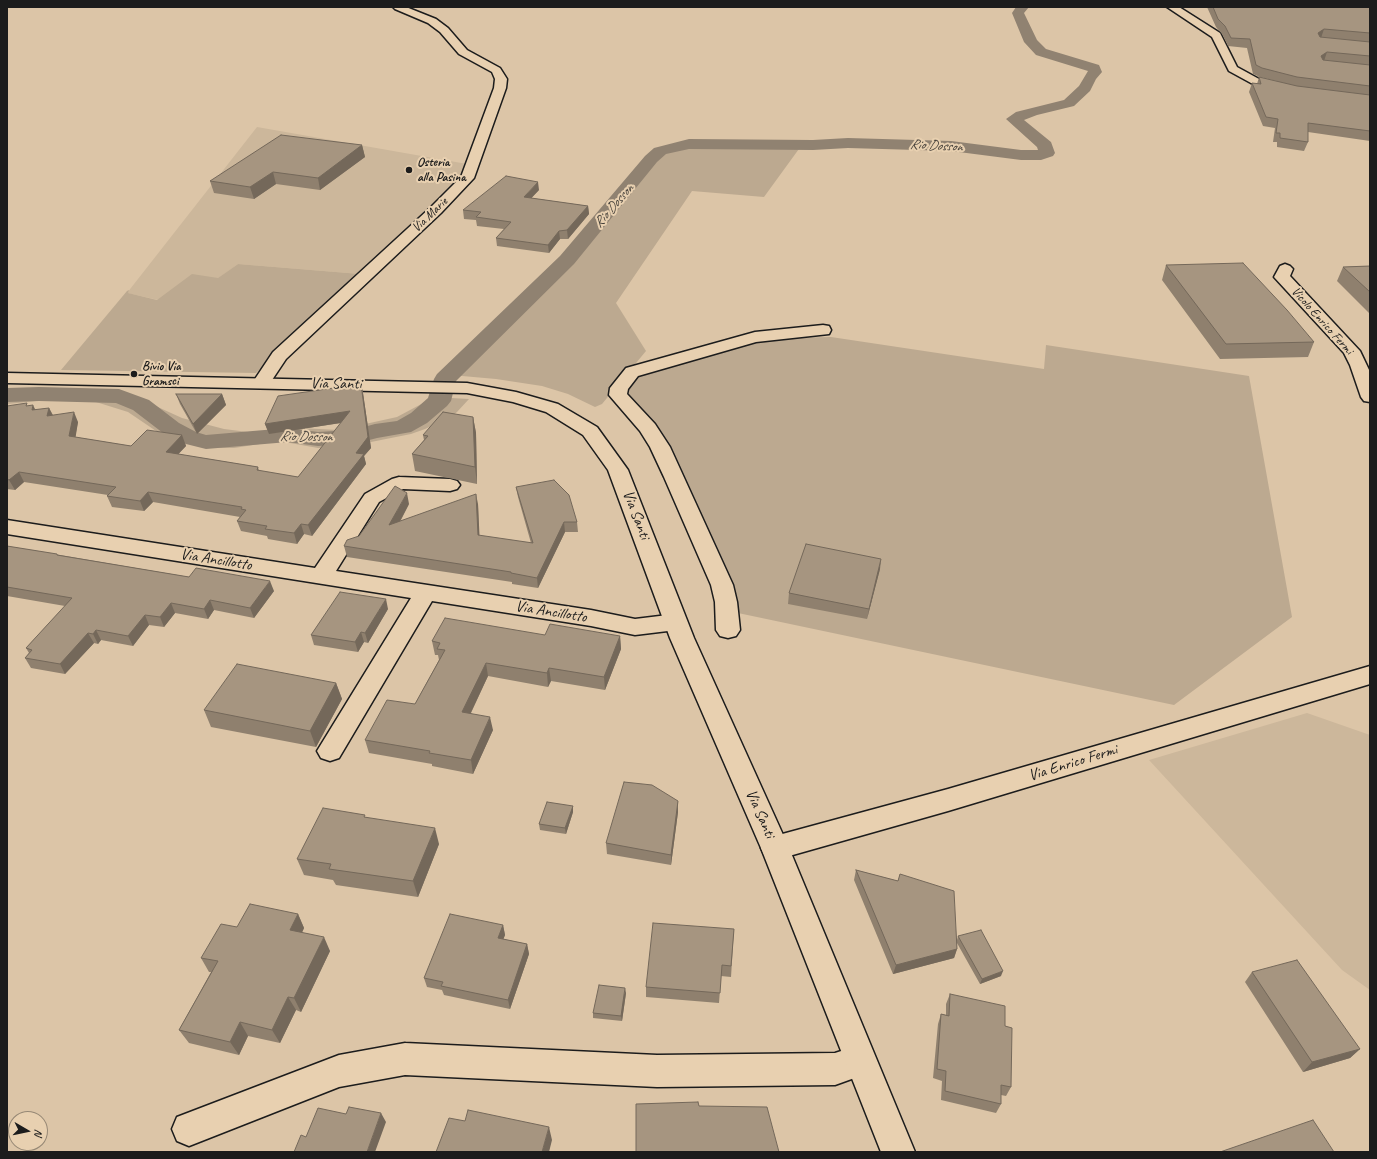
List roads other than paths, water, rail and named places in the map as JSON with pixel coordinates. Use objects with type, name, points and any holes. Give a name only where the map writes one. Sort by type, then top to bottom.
[{"type":"street","name":"Via Marie","points":[[262,382],[279,356],[436,210],[467,178],[497,96],[501,80],[496,70],[463,52],[444,30],[432,21],[398,7]]},
{"type":"street","points":[[1172,7],[1208,29],[1216,36],[1233,69],[1255,81],[1294,90]]},
{"type":"street","name":"Vicolo Enrico Fermi","points":[[1285,269],[1282,277],[1351,351],[1359,365],[1370,397]]},
{"type":"street","points":[[728,630],[726,602],[722,585],[674,477],[660,447],[648,428],[618,395],[619,388],[632,372],[755,337],[823,330]]},
{"type":"street","name":"Via Santi","points":[[7,378],[262,382],[467,388],[516,397],[552,408],[590,431],[618,470],[676,622],[775,848],[898,1152]]},
{"type":"street","points":[[321,576],[372,498],[399,483],[450,485]]},
{"type":"street","name":"Via Ancillotto","points":[[7,528],[591,618],[635,627],[676,622]]},
{"type":"street","points":[[330,751],[425,592]]},
{"type":"street","name":"Via Enrico Fermi","points":[[775,848],[948,800],[1370,675]]},
{"type":"street","points":[[189,1129],[339,1071],[405,1059],[658,1071],[835,1069],[860,1061]]},
{"type":"waterway","name":"Rio Dosson","points":[[7,395],[39,394],[119,396],[141,405],[171,428],[187,437],[206,442],[288,435],[318,439],[354,437],[375,431],[403,427],[419,418],[439,401],[445,379],[567,260],[651,159],[660,151],[689,144],[813,145],[848,143],[951,146],[1021,155],[1041,155],[1047,153],[1045,145],[1014,119],[1033,111],[1069,103],[1085,88],[1090,77],[1095,72],[1094,68],[1041,52],[1031,42],[1018,13],[1023,7]]},
{"type":"place","name":"Osteria alla Pasina","points":[[409,170]]},
{"type":"place","name":"Bivio Via Gramsci","points":[[134,374]]}]
